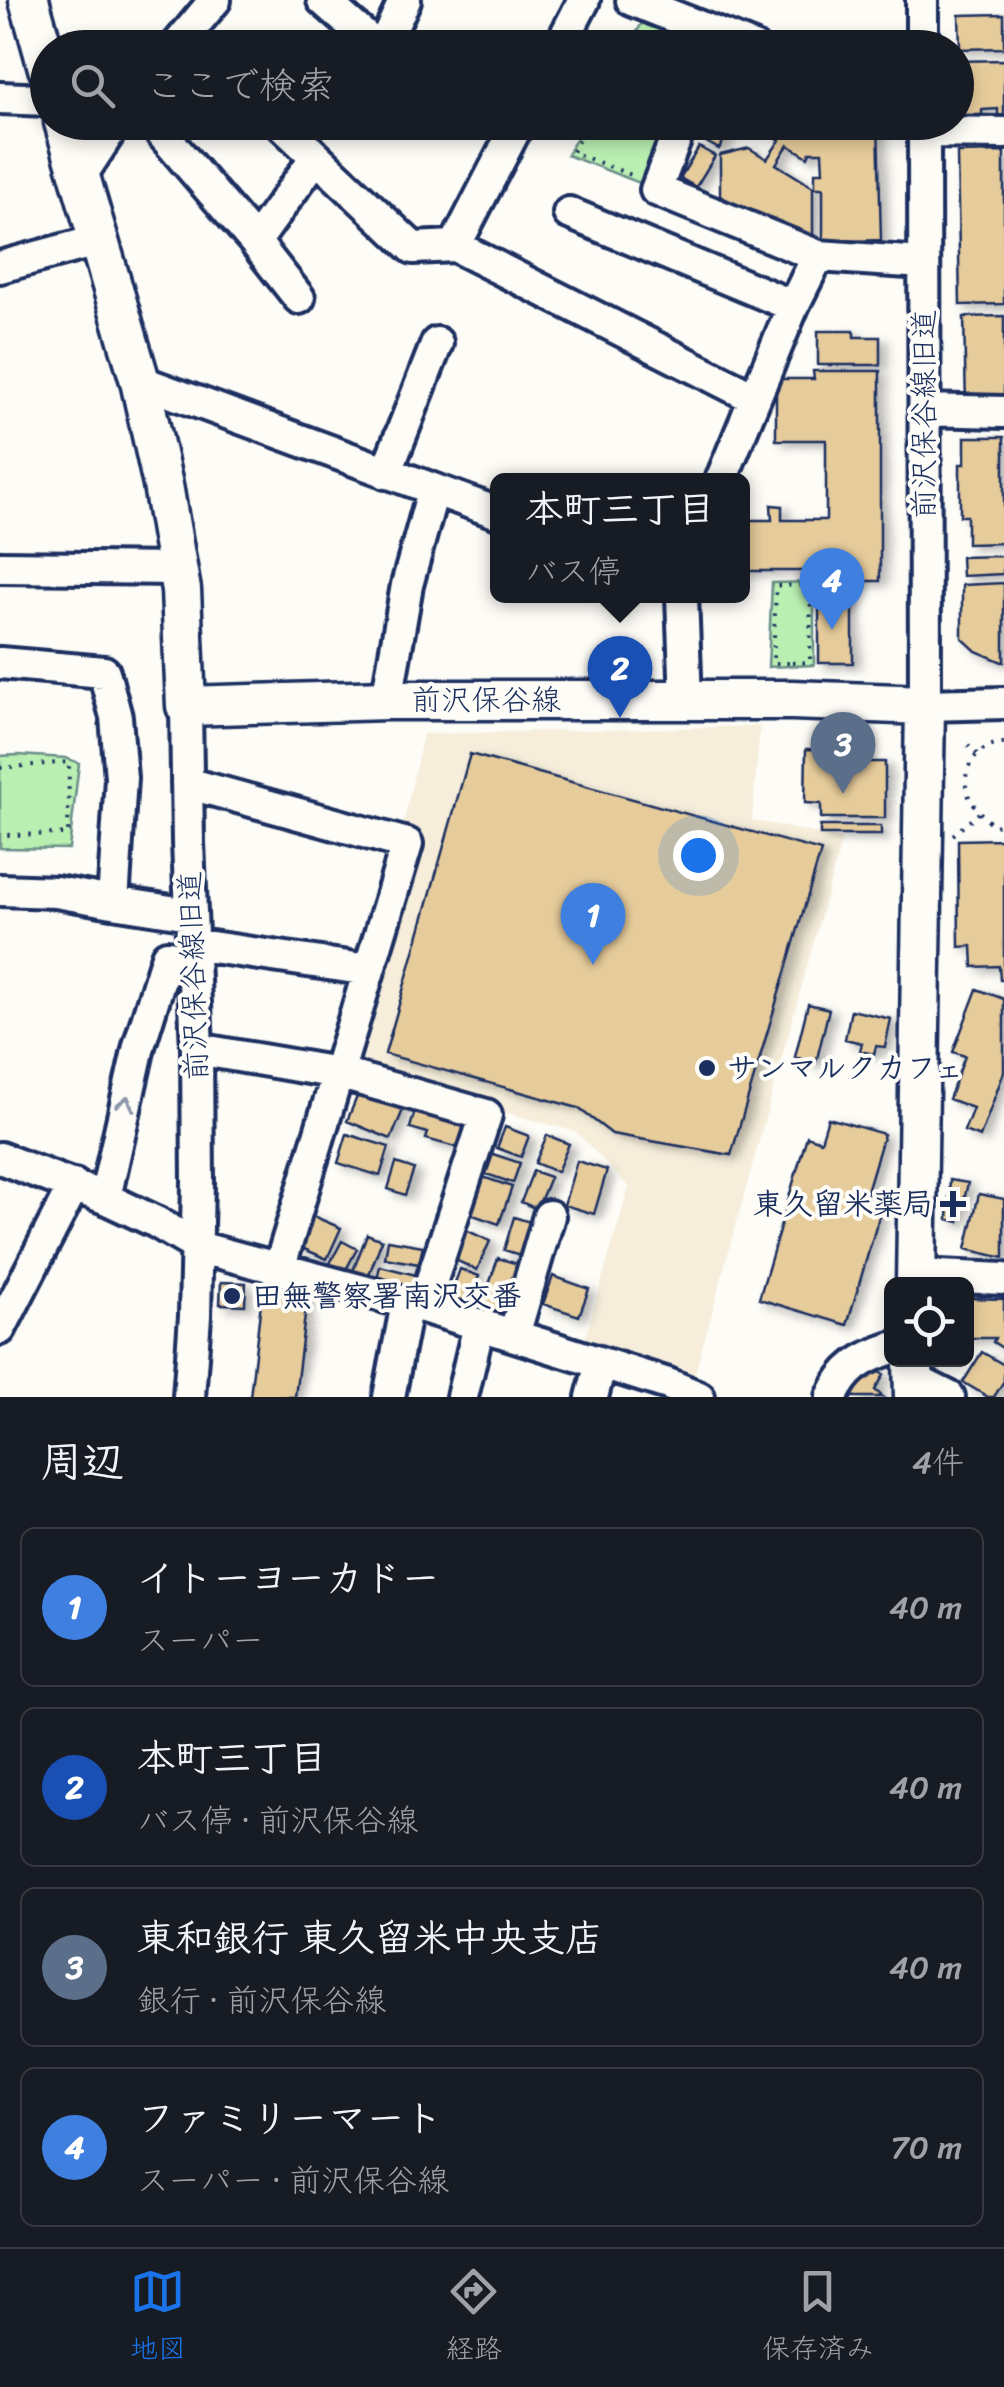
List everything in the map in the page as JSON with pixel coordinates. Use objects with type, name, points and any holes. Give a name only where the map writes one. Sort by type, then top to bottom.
[{"type":"main road","points":[[29,0],[37,30]]},
{"type":"main road","points":[[69,140],[140,381],[163,484],[181,590],[186,706]]},
{"type":"main road","name":"前沢保谷線","points":[[186,706],[387,700],[792,700],[925,704]]},
{"type":"main road","points":[[916,1277],[925,704]]},
{"type":"street","points":[[195,30],[215,0]]},
{"type":"street","points":[[322,0],[356,30]]},
{"type":"street","points":[[391,30],[406,0]]},
{"type":"street","points":[[568,30],[584,0]]},
{"type":"street","points":[[922,0],[922,30]]},
{"type":"street","points":[[641,1],[695,30]]},
{"type":"street","points":[[0,98],[30,99]]},
{"type":"street","points":[[974,131],[1004,133]]},
{"type":"street","points":[[80,177],[104,140]]},
{"type":"street","points":[[167,140],[299,298]]},
{"type":"street","points":[[298,140],[413,248],[454,246],[755,398]]},
{"type":"street","points":[[454,246],[510,140]]},
{"type":"street","points":[[675,140],[656,190],[818,256],[924,263]]},
{"type":"street","name":"前沢保谷線旧道","points":[[924,140],[925,704]]},
{"type":"street","points":[[254,242],[316,157]]},
{"type":"street","points":[[570,212],[794,306]]},
{"type":"street","points":[[0,267],[100,240]]},
{"type":"street","points":[[724,473],[818,256]]},
{"type":"street","points":[[386,473],[438,343]]},
{"type":"street","points":[[140,381],[490,510]]},
{"type":"street","points":[[924,410],[1004,412]]},
{"type":"street","points":[[387,700],[406,585],[433,491]]},
{"type":"street","points":[[0,567],[177,569]]},
{"type":"street","points":[[682,603],[686,700]]},
{"type":"street","points":[[0,663],[104,672],[116,717],[121,778],[113,902]]},
{"type":"street","points":[[925,704],[1004,703]]},
{"type":"street","name":"前沢保谷線旧道","points":[[186,706],[197,1049],[198,1247],[189,1397]]},
{"type":"street","points":[[187,782],[407,844],[279,1268]]},
{"type":"street","points":[[0,890],[56,892],[190,914]]},
{"type":"street","points":[[104,1198],[139,1046],[167,956],[191,952],[369,970]]},
{"type":"street","points":[[197,1049],[338,1073],[486,1115],[415,1305],[389,1397]]},
{"type":"street","points":[[0,1158],[104,1198],[198,1247],[415,1305],[699,1397]]},
{"type":"street","points":[[0,1328],[74,1185]]},
{"type":"street","points":[[514,1335],[549,1216]]},
{"type":"street","points":[[974,1279],[1004,1279]]},
{"type":"street","points":[[462,1397],[480,1326]]},
{"type":"street","points":[[832,1397],[842,1376],[855,1365],[884,1352]]},
{"type":"street","points":[[592,1397],[601,1363]]},
{"type":"street","points":[[914,1378],[950,1397]]},
{"type":"path","points":[[579,140],[572,152],[634,176]]},
{"type":"path","points":[[811,585],[810,662],[792,663],[774,663],[776,586],[811,585]]},
{"type":"path","points":[[792,663],[792,678]]},
{"type":"path","points":[[1004,743],[992,743],[977,754],[966,775],[968,794],[980,812],[994,826],[1004,824]]},
{"type":"path","points":[[968,745],[977,754]]},
{"type":"path","points":[[0,768],[70,762],[68,834],[0,835]]},
{"type":"path","points":[[948,840],[980,812]]},
{"type":"shaded area","points":[[760,726],[752,820],[842,839],[693,1381],[583,1346],[629,1187],[576,1132],[350,1069],[423,734]]},
{"type":"green space","points":[[648,12],[696,30],[638,30]]},
{"type":"green space","points":[[575,140],[668,140],[650,187],[567,155]]},
{"type":"green space","points":[[814,582],[814,665],[768,667],[772,583]]},
{"type":"green space","points":[[0,756],[66,758],[79,763],[69,849],[0,848]]},
{"type":"building","points":[[1004,14],[1004,48],[974,49],[974,30],[959,30],[959,15]]},
{"type":"building","points":[[1004,60],[1004,117],[998,117],[998,109],[982,110],[982,117],[974,117],[974,61]]},
{"type":"building","points":[[703,140],[724,140],[719,149]]},
{"type":"building","points":[[780,140],[878,140],[881,240],[823,242],[823,188],[815,188],[815,172],[823,172],[822,152],[810,152],[808,157],[788,145],[776,164],[813,187],[813,243],[720,196],[720,155],[749,148],[767,159]]},
{"type":"building","points":[[699,147],[715,156],[696,187],[680,178]]},
{"type":"building","points":[[1004,152],[1004,304],[960,305],[957,153]]},
{"type":"building","points":[[1004,316],[1004,405],[966,406],[964,317]]},
{"type":"building","points":[[818,331],[854,331],[854,337],[880,337],[880,365],[818,365]]},
{"type":"building","points":[[813,371],[880,371],[880,581],[824,581],[824,571],[750,571],[750,520],[772,520],[771,505],[782,506],[782,520],[826,520],[826,440],[776,440],[776,379],[814,379]]},
{"type":"building","points":[[965,437],[1004,437],[1004,543],[967,544],[967,516],[960,516],[960,464],[965,464]]},
{"type":"building","points":[[1003,556],[1003,574],[962,576],[961,557]]},
{"type":"building","points":[[1004,583],[1002,662],[976,651],[962,638],[962,585]]},
{"type":"building","points":[[819,602],[853,602],[853,663],[819,663]]},
{"type":"building","points":[[806,749],[861,750],[861,762],[885,762],[885,818],[821,818],[821,804],[805,803]]},
{"type":"building","points":[[470,754],[821,851],[731,1155],[612,1134],[578,1108],[385,1054]]},
{"type":"building","points":[[820,826],[881,826],[881,835],[820,835]]},
{"type":"building","points":[[1004,839],[1004,980],[1000,980],[999,966],[973,967],[972,946],[959,947],[958,840]]},
{"type":"building","points":[[977,989],[1004,999],[1004,1072],[980,1137],[964,1131],[973,1108],[949,1099],[965,1056],[953,1052]]},
{"type":"building","points":[[808,1004],[829,1009],[816,1063],[795,1057]]},
{"type":"building","points":[[851,1010],[891,1019],[885,1047],[876,1046],[874,1054],[860,1051],[862,1043],[845,1039]]},
{"type":"building","points":[[361,1087],[405,1105],[391,1139],[347,1121]]},
{"type":"building","points":[[417,1104],[468,1118],[459,1148],[426,1139],[428,1133],[410,1128]]},
{"type":"building","points":[[828,1118],[884,1134],[865,1198],[883,1203],[847,1325],[759,1299],[807,1136],[821,1141]]},
{"type":"building","points":[[505,1127],[529,1136],[521,1157],[497,1148]]},
{"type":"building","points":[[347,1134],[389,1147],[380,1176],[338,1163]]},
{"type":"building","points":[[547,1135],[569,1144],[557,1172],[535,1163]]},
{"type":"building","points":[[493,1154],[520,1163],[513,1183],[486,1174]]},
{"type":"building","points":[[577,1161],[607,1170],[594,1214],[564,1205]]},
{"type":"building","points":[[396,1163],[414,1169],[405,1195],[388,1189]]},
{"type":"building","points":[[533,1171],[550,1177],[537,1209],[521,1202]]},
{"type":"building","points":[[483,1177],[512,1187],[499,1224],[470,1214]]},
{"type":"building","points":[[950,1180],[968,1183],[959,1222],[948,1219]]},
{"type":"building","points":[[979,1194],[1004,1199],[1004,1258],[966,1249]]},
{"type":"building","points":[[308,1214],[341,1228],[327,1259],[295,1245]]},
{"type":"building","points":[[514,1217],[530,1222],[520,1255],[504,1250]]},
{"type":"building","points":[[466,1230],[490,1241],[477,1270],[453,1259]]},
{"type":"building","points":[[367,1234],[382,1240],[368,1277],[353,1271]]},
{"type":"building","points":[[388,1240],[423,1246],[419,1264],[385,1258]]},
{"type":"building","points":[[342,1241],[357,1249],[343,1275],[328,1267]]},
{"type":"building","points":[[498,1258],[518,1264],[500,1317],[480,1311]]},
{"type":"building","points":[[380,1266],[416,1275],[411,1292],[376,1283]]},
{"type":"building","points":[[460,1269],[479,1276],[469,1303],[450,1296]]},
{"type":"building","points":[[553,1276],[589,1289],[579,1316],[543,1304]]},
{"type":"building","points":[[270,1278],[308,1287],[306,1307],[261,1302]]},
{"type":"building","points":[[221,1282],[246,1283],[245,1305],[220,1304]]},
{"type":"building","points":[[974,1298],[1004,1299],[1004,1349],[993,1342],[995,1338],[974,1338]]},
{"type":"building","points":[[261,1302],[306,1307],[295,1397],[250,1397]]},
{"type":"building","points":[[982,1352],[1004,1365],[1004,1381],[994,1397],[963,1382]]},
{"type":"building","points":[[870,1366],[884,1375],[875,1390],[883,1397],[852,1397]]},
{"type":"place","name":"ファミリーマート","points":[[832,630]]},
{"type":"place","name":"本町三丁目","points":[[620,718]]},
{"type":"place","name":"東和銀行 東久留米中央支店","points":[[843,794]]},
{"type":"place","name":"イトーヨーカドー","points":[[593,965]]},
{"type":"place","name":"サンマルクカフェ","points":[[707,1068]]},
{"type":"place","name":"東久留米薬局","points":[[953,1204]]},
{"type":"place","name":"田無警察署南沢交番","points":[[232,1296]]}]
